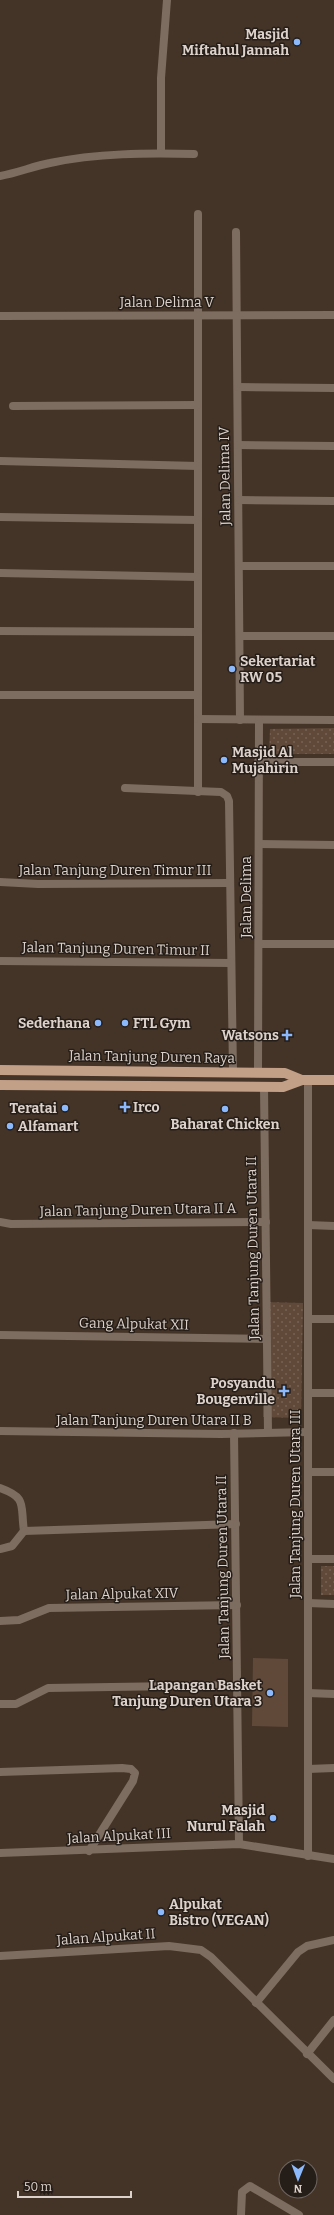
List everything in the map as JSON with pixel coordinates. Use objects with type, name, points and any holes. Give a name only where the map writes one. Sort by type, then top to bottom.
[{"type":"main road","name":"Jalan Tanjung Duren Raya","points":[[0,1070],[285,1073],[305,1080]]},
{"type":"main road","name":"Jalan Tanjung Duren Raya","points":[[0,1085],[283,1087],[305,1080],[334,1080]]},
{"type":"street","points":[[161,153],[161,78],[167,0]]},
{"type":"street","points":[[0,176],[51,163],[131,154],[194,154]]},
{"type":"street","name":"Jalan Delima IV","points":[[198,214],[198,792]]},
{"type":"street","name":"Jalan Delima IV","points":[[236,232],[240,720]]},
{"type":"street","name":"Jalan Delima V","points":[[0,316],[197,314],[334,315]]},
{"type":"street","points":[[238,387],[334,388]]},
{"type":"street","points":[[13,406],[197,405]]},
{"type":"street","points":[[238,445],[334,446]]},
{"type":"street","points":[[0,461],[198,466]]},
{"type":"street","points":[[238,500],[334,501]]},
{"type":"street","points":[[0,517],[198,520]]},
{"type":"street","points":[[239,566],[334,566]]},
{"type":"street","points":[[0,572],[198,577]]},
{"type":"street","points":[[0,631],[198,632]]},
{"type":"street","points":[[240,636],[334,636]]},
{"type":"street","points":[[0,695],[198,695]]},
{"type":"street","points":[[198,719],[334,720]]},
{"type":"street","name":"Jalan Delima","points":[[258,1073],[259,720]]},
{"type":"street","points":[[258,762],[334,762]]},
{"type":"street","points":[[126,788],[198,792]]},
{"type":"street","name":"Jalan Delima","points":[[198,792],[221,792],[227,796],[229,801],[233,1072]]},
{"type":"street","points":[[259,844],[334,845]]},
{"type":"street","name":"Jalan Tanjung Duren Timur III","points":[[0,882],[38,884],[230,883]]},
{"type":"street","points":[[259,944],[334,944]]},
{"type":"street","name":"Jalan Tanjung Duren Timur II","points":[[0,961],[232,964]]},
{"type":"street","name":"Jalan Tanjung Duren Utara III","points":[[305,1080],[308,1225],[308,1856]]},
{"type":"street","name":"Jalan Tanjung Duren Utara II","points":[[264,1086],[268,1432]]},
{"type":"street","name":"Jalan Tanjung Duren Utara II A","points":[[0,1222],[11,1224],[266,1222]]},
{"type":"street","points":[[308,1225],[334,1226]]},
{"type":"street","points":[[308,1320],[334,1319]]},
{"type":"street","name":"Gang Alpukat XII","points":[[0,1335],[267,1339]]},
{"type":"street","points":[[308,1393],[334,1393]]},
{"type":"street","name":"Jalan Tanjung Duren Utara II B","points":[[0,1431],[234,1433],[308,1432]]},
{"type":"street","name":"Jalan Tanjung Duren Utara II","points":[[234,1433],[239,1844]]},
{"type":"street","points":[[308,1472],[334,1472]]},
{"type":"street","points":[[0,1488],[16,1494],[20,1499],[24,1531],[12,1546],[0,1549]]},
{"type":"street","points":[[24,1531],[236,1524]]},
{"type":"street","points":[[308,1559],[334,1559]]},
{"type":"street","points":[[308,1603],[334,1604]]},
{"type":"street","name":"Jalan Alpukat XIV","points":[[0,1621],[10,1622],[33,1616],[48,1608],[237,1605]]},
{"type":"street","points":[[0,1704],[16,1704],[48,1688],[238,1685]]},
{"type":"street","points":[[308,1693],[334,1694]]},
{"type":"street","points":[[0,1772],[122,1768],[131,1769],[135,1773],[134,1782],[89,1851]]},
{"type":"street","points":[[308,1768],[334,1768]]},
{"type":"street","name":"Jalan Alpukat III","points":[[0,1853],[89,1851],[239,1844],[334,1859]]},
{"type":"street","points":[[334,1940],[307,1946],[298,1952],[256,2003],[334,2079]]},
{"type":"street","name":"Jalan Alpukat II","points":[[0,1956],[169,1946],[201,1950],[211,1957],[256,2003]]},
{"type":"street","points":[[307,2054],[334,2020]]},
{"type":"street","points":[[241,2215],[244,2189],[250,2186],[299,2215]]},
{"type":"street","points":[[238,2215],[242,2206]]},
{"type":"shaded area","points":[[334,728],[334,754],[269,754],[270,729]]},
{"type":"shaded area","points":[[265,1302],[303,1303],[301,1418],[263,1417]]},
{"type":"shaded area","points":[[321,1566],[334,1566],[334,1595],[321,1595]]},
{"type":"shaded area","name":"Lapangan Basket Tanjung Duren Utara 3","points":[[253,1658],[288,1659],[288,1727],[252,1726]]},
{"type":"place","name":"Masjid Miftahul Jannah","points":[[297,42]]},
{"type":"place","name":"Sekertariat RW 05","points":[[232,669]]},
{"type":"place","name":"Masjid Al Mujahirin","points":[[224,760]]},
{"type":"place","name":"Sederhana","points":[[98,1023]]},
{"type":"place","name":"FTL Gym","points":[[125,1023]]},
{"type":"place","name":"Watsons","points":[[287,1035]]},
{"type":"place","name":"Irco","points":[[125,1107]]},
{"type":"place","name":"Teratai","points":[[65,1108]]},
{"type":"place","name":"Baharat Chicken","points":[[225,1109]]},
{"type":"place","name":"Alfamart","points":[[10,1126]]},
{"type":"place","name":"Posyandu Bougenville","points":[[284,1391]]},
{"type":"place","name":"Lapangan Basket Tanjung Duren Utara 3","points":[[270,1693]]},
{"type":"place","name":"Masjid Nurul Falah","points":[[273,1818]]},
{"type":"place","name":"Alpukat Bistro (VEGAN)","points":[[161,1912]]}]
